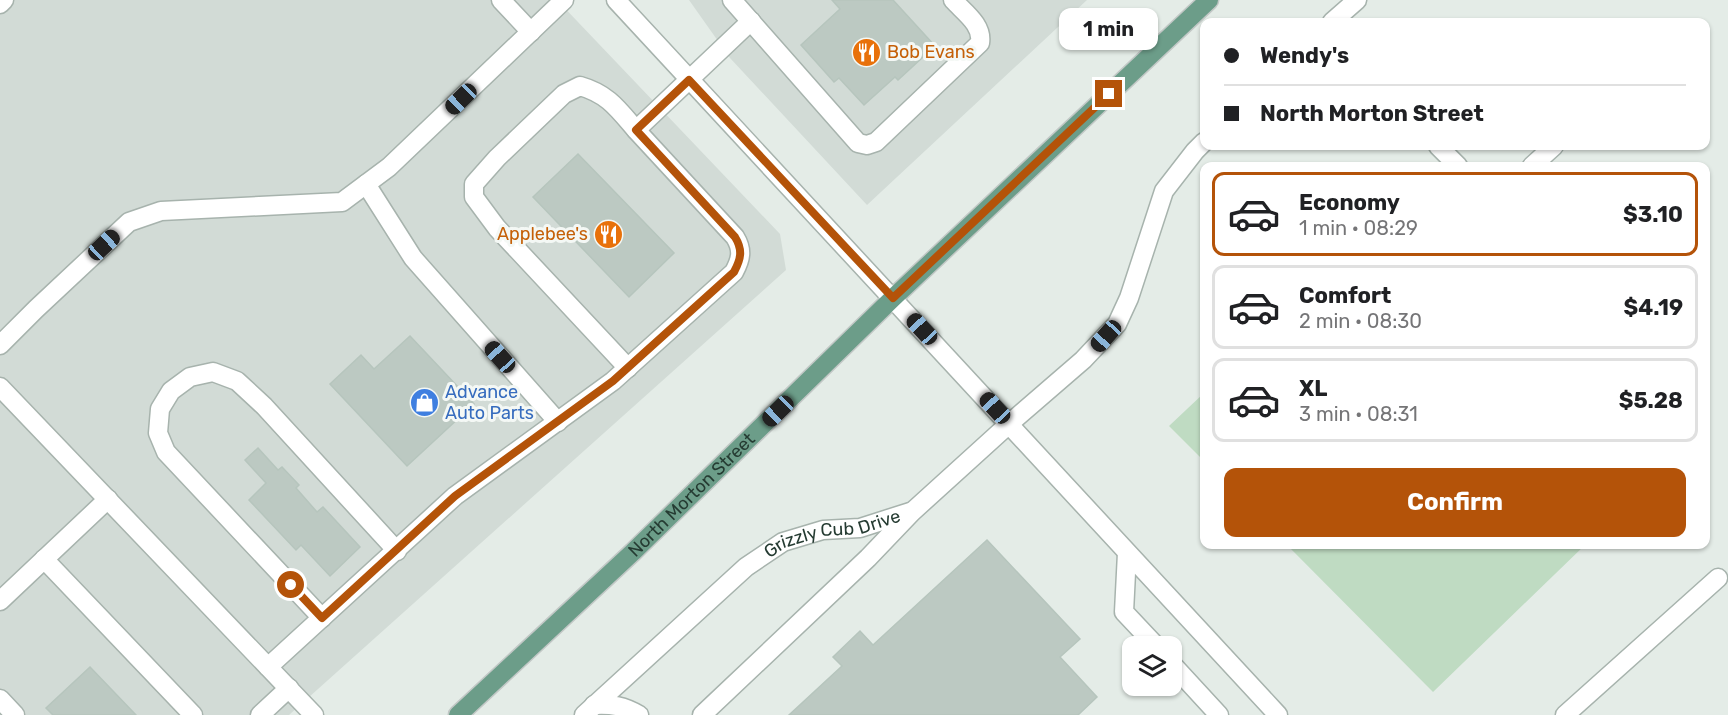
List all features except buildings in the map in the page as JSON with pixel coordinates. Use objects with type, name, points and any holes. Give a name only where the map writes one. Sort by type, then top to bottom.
[{"type":"main road","name":"North Morton Street","points":[[458,715],[633,552],[893,298],[1209,0]]},
{"type":"street","points":[[0,4],[4,0]]},
{"type":"street","points":[[501,0],[531,32]]},
{"type":"street","points":[[0,345],[129,222],[161,211],[342,202],[389,167],[564,0]]},
{"type":"street","points":[[732,0],[858,144],[867,146],[876,142],[980,43],[979,28],[953,0]]},
{"type":"street","points":[[1337,18],[1357,0]]},
{"type":"street","points":[[618,1],[1278,715]]},
{"type":"street","points":[[636,130],[751,21]]},
{"type":"street","points":[[268,667],[455,496],[589,400],[628,368],[734,272],[740,260],[741,246],[735,237],[610,100],[595,90],[580,86],[564,94],[496,158],[474,184],[474,197],[497,228],[628,368]]},
{"type":"street","name":"Grizzly Cub Drive","points":[[589,710],[746,567],[783,542],[823,530],[860,528],[912,512],[1083,360],[1117,324],[1129,298],[1164,191],[1200,146]]},
{"type":"street","points":[[1442,150],[1454,162]]},
{"type":"street","points":[[1536,162],[1550,150]]},
{"type":"street","points":[[366,184],[413,258],[558,422]]},
{"type":"street","points":[[322,618],[166,452],[158,433],[159,417],[160,409],[171,391],[190,377],[213,372],[237,381],[264,406],[397,550]]},
{"type":"street","points":[[0,387],[314,715]]},
{"type":"street","points":[[0,601],[108,499]]},
{"type":"street","points":[[702,715],[868,558],[912,512]]},
{"type":"street","points":[[1127,553],[1124,612],[1147,636]]},
{"type":"street","points":[[44,559],[193,715]]},
{"type":"street","points":[[1565,715],[1718,578]]},
{"type":"street","points":[[1182,675],[1219,715]]},
{"type":"street","points":[[260,715],[289,688]]},
{"type":"street","points":[[0,699],[15,715]]},
{"type":"street","points":[[589,710],[612,704],[627,708],[639,715]]},
{"type":"shaded area","points":[[0,0],[557,0],[780,234],[786,270],[289,715],[0,715]]},
{"type":"shaded area","points":[[689,0],[1087,0],[867,205],[730,58]]},
{"type":"green space","points":[[1200,397],[1200,457],[1169,426]]},
{"type":"green space","points":[[1291,549],[1581,549],[1433,692]]},
{"type":"place","name":"Bob Evans","points":[[866,52]]},
{"type":"place","name":"Applebee's","points":[[609,234]]},
{"type":"place","name":"Advance Auto Parts","points":[[424,402]]},
{"type":"route","points":[[291,585],[322,618],[455,496],[613,381],[734,272],[740,260],[741,246],[735,237],[636,130],[689,80],[893,298],[1109,94]]}]
